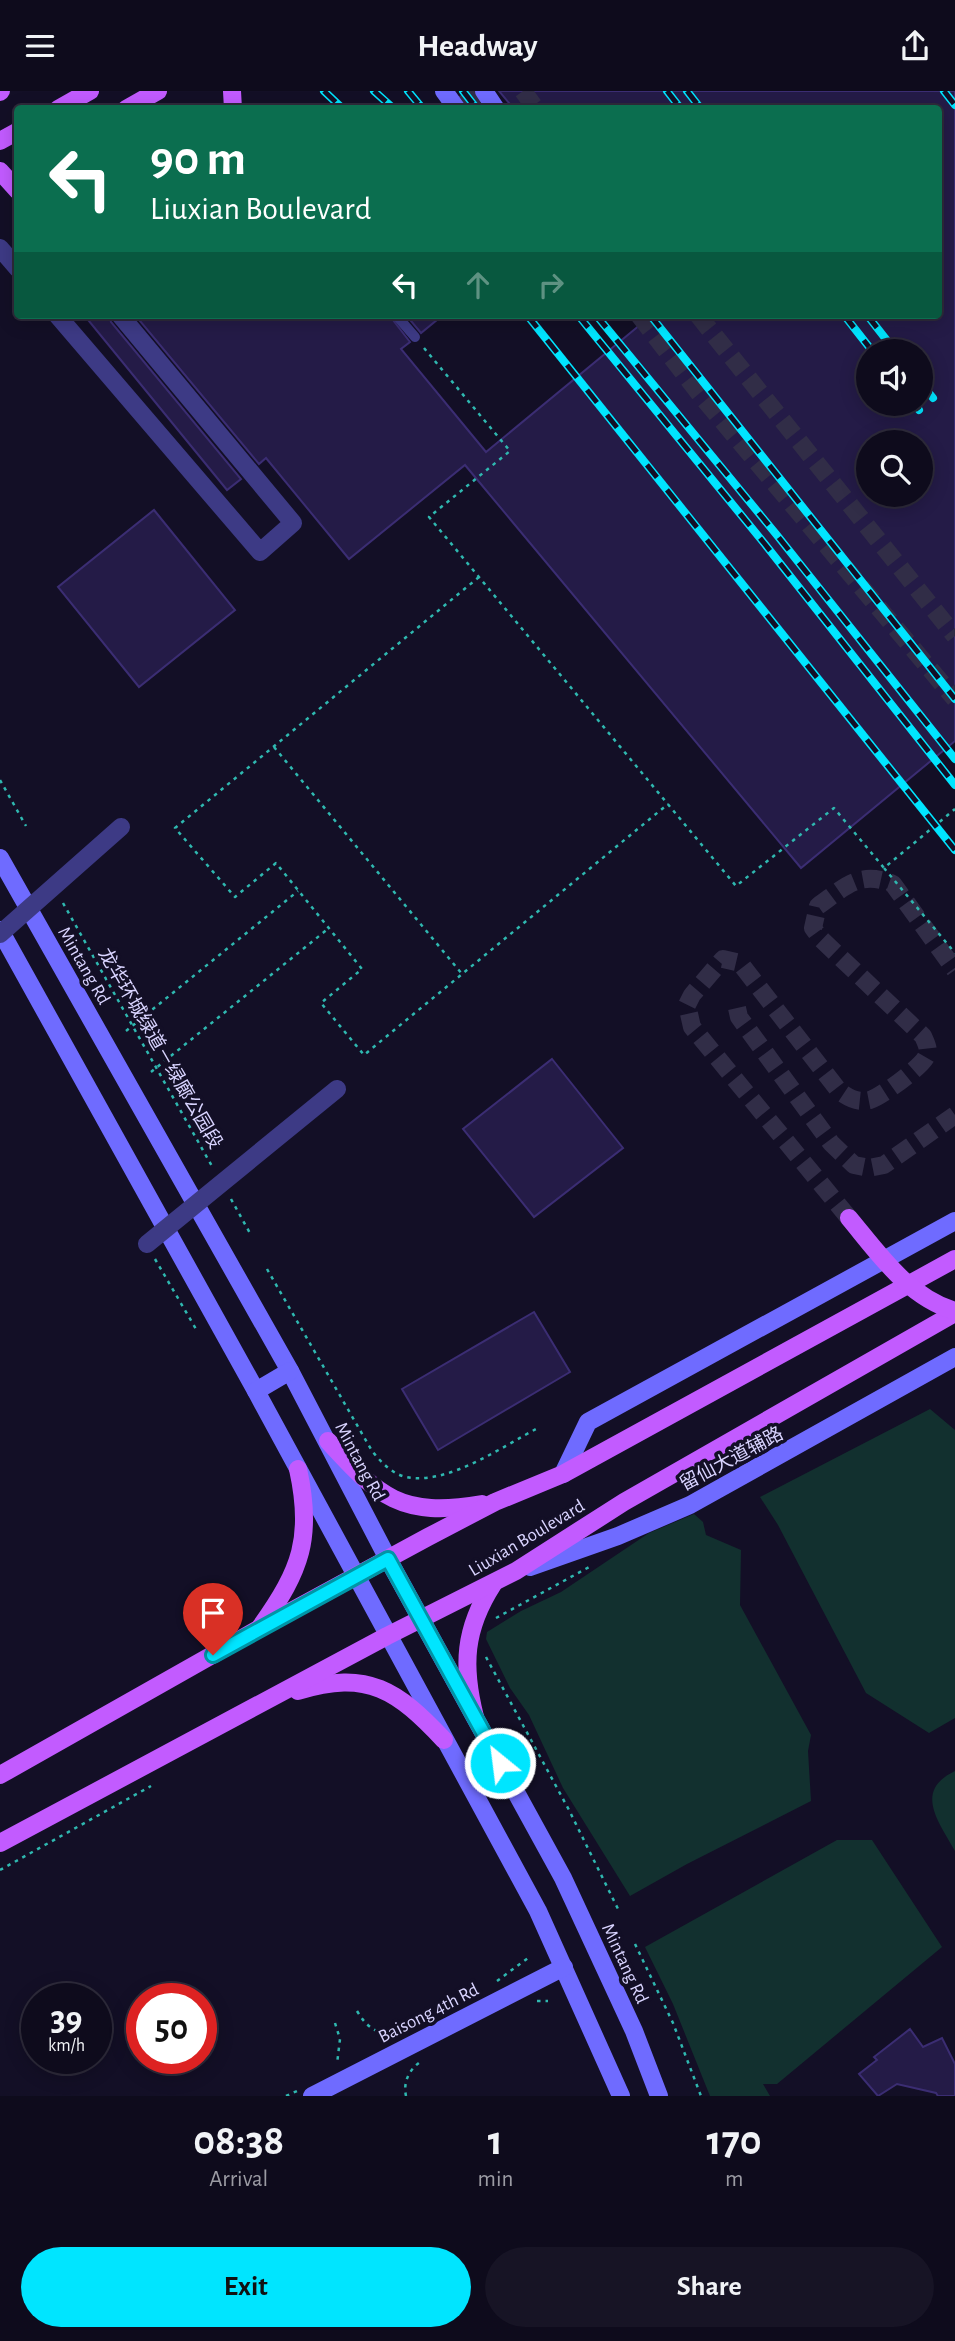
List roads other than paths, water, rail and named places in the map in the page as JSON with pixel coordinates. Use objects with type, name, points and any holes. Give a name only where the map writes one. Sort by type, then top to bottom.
[{"type":"main road","points":[[65,105],[90,91]]},
{"type":"main road","points":[[133,105],[158,91]]},
{"type":"main road","points":[[0,170],[14,186]]},
{"type":"main road","name":"Mintang Rd","points":[[0,858],[290,1371],[388,1559],[563,1878],[634,2031],[659,2096]]},
{"type":"main road","points":[[0,932],[256,1391],[355,1579],[538,1911],[621,2096]]},
{"type":"main road","points":[[849,1219],[890,1267],[916,1291],[955,1312]]},
{"type":"main road","points":[[563,1474],[588,1422],[955,1221]]},
{"type":"main road","name":"Liuxian Boulevard","points":[[0,1775],[260,1628],[495,1502],[563,1474],[955,1259]]},
{"type":"main road","name":"Liuxian Boulevard","points":[[0,1843],[421,1618],[516,1571],[624,1501],[955,1312]]},
{"type":"main road","name":"留仙大道辅路","points":[[516,1571],[618,1536],[690,1505],[955,1357]]},
{"type":"main road","points":[[256,1391],[290,1371]]},
{"type":"main road","points":[[328,1441],[371,1487],[388,1498],[427,1507],[465,1507],[495,1502]]},
{"type":"main road","points":[[260,1628],[286,1589],[304,1545],[305,1513],[298,1469]]},
{"type":"main road","points":[[475,1717],[466,1683],[468,1640],[482,1601],[495,1582]]},
{"type":"main road","points":[[265,1702],[327,1685],[372,1685],[405,1701],[444,1740]]},
{"type":"main road","name":"Baisong 4th Rd","points":[[304,2093],[564,1967]]},
{"type":"street","points":[[0,248],[14,264]]},
{"type":"street","points":[[60,319],[260,552],[293,523],[123,319]]},
{"type":"street","points":[[0,932],[121,827]]},
{"type":"street","points":[[147,1244],[337,1089]]},
{"type":"lane","points":[[399,319],[415,337]]},
{"type":"tunnel","points":[[466,91],[477,105]]},
{"type":"tunnel","points":[[523,91],[533,105]]},
{"type":"tunnel","points":[[642,319],[699,393],[955,699]]},
{"type":"tunnel","points":[[701,319],[955,636]]},
{"type":"tunnel","points":[[849,1218],[692,1027],[687,1005],[692,995],[723,959],[740,963],[839,1091],[853,1099],[865,1101],[883,1093],[916,1068],[926,1057],[927,1046],[923,1036],[821,939],[813,928],[818,906],[845,887],[861,880],[881,880],[893,884],[955,970]]},
{"type":"tunnel","points":[[737,1008],[739,1017],[831,1143],[854,1165],[869,1168],[884,1165],[955,1115]]},
{"type":"railway","points":[[324,91],[339,105]]},
{"type":"railway","points":[[374,91],[390,105]]},
{"type":"railway","points":[[408,91],[420,105]]},
{"type":"railway","points":[[463,91],[474,105]]},
{"type":"railway","points":[[667,91],[678,105]]},
{"type":"railway","points":[[687,91],[698,105]]},
{"type":"railway","points":[[944,91],[955,105]]},
{"type":"railway","points":[[530,319],[955,850]]},
{"type":"railway","points":[[581,319],[764,543],[955,785]]},
{"type":"railway","points":[[599,319],[776,534],[955,759]]},
{"type":"railway","points":[[653,319],[955,699]]},
{"type":"railway","points":[[847,319],[863,339]]},
{"type":"railway","points":[[870,319],[886,339]]}]
